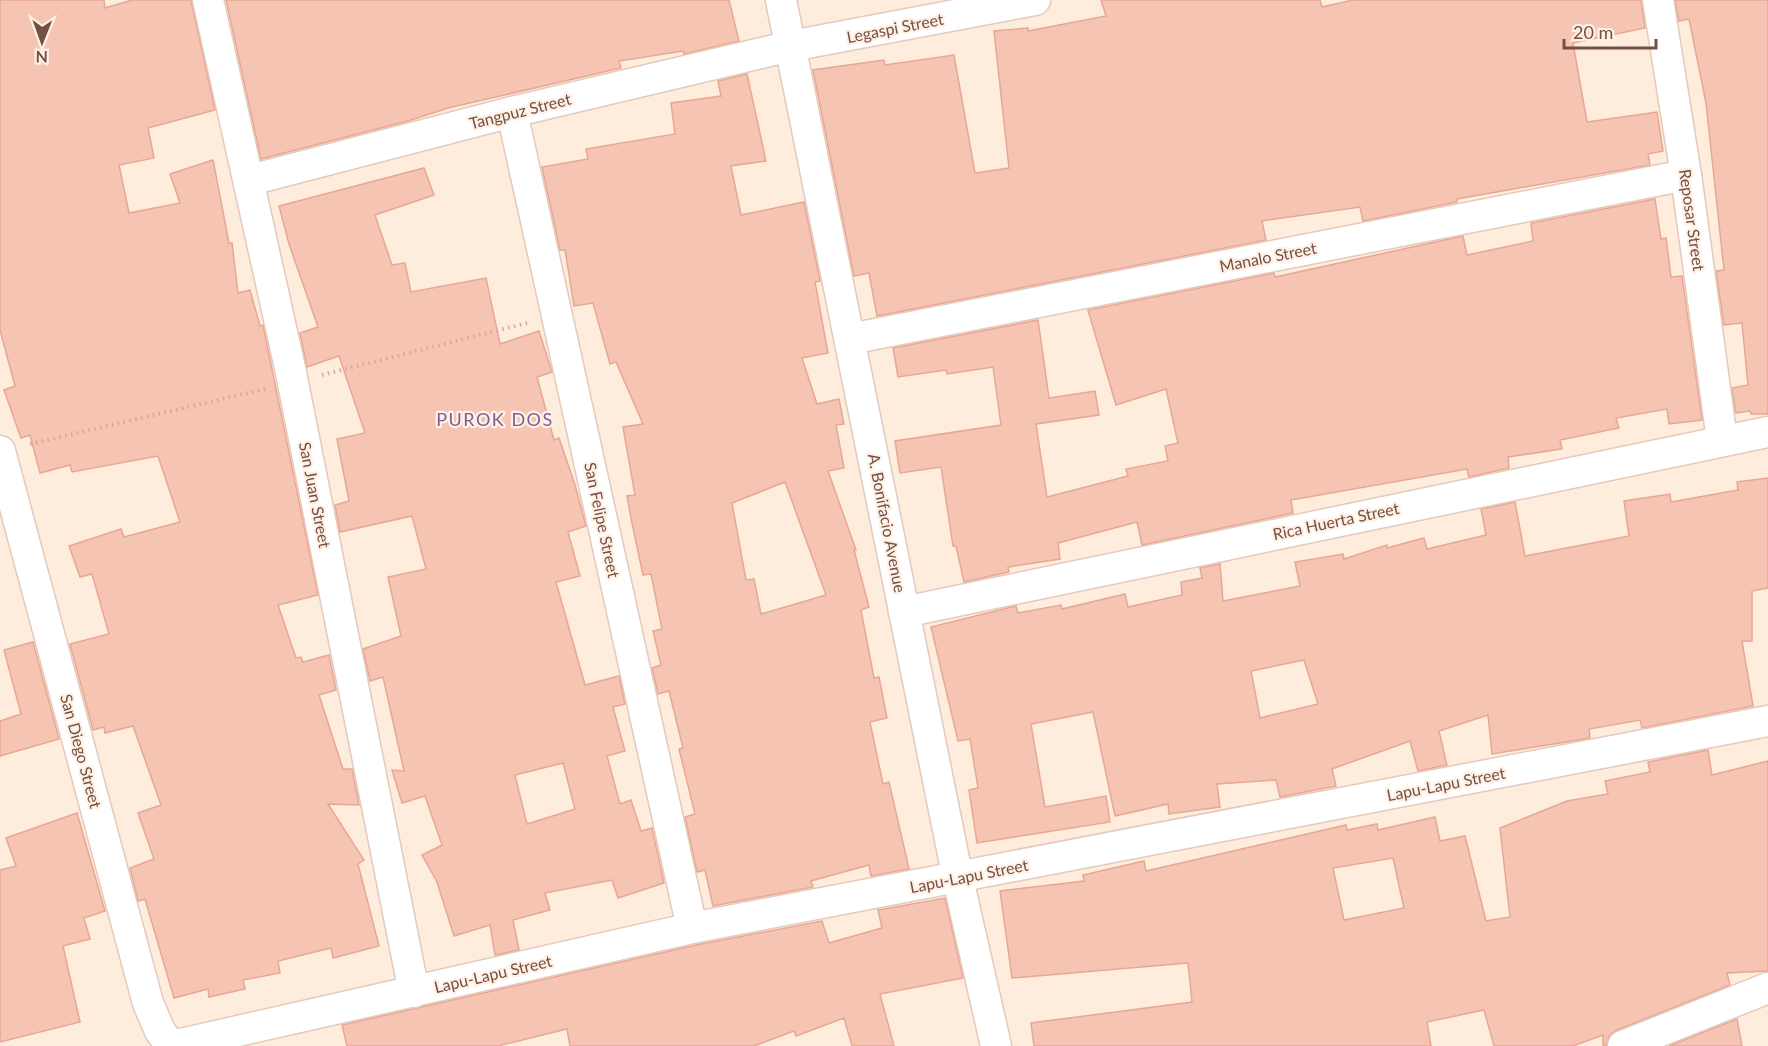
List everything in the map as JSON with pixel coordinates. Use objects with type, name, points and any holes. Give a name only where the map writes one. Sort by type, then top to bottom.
[{"type":"street","name":"San Juan Street","points":[[208,0],[250,180],[293,382],[414,992]]},
{"type":"street","name":"A. Bonifacio Avenue","points":[[781,0],[958,879],[996,1046]]},
{"type":"street","name":"Legaspi Street","points":[[791,46],[1035,0]]},
{"type":"street","name":"Reposar Street","points":[[1658,0],[1686,175],[1722,440]]},
{"type":"street","name":"Tangpuz Street","points":[[250,180],[512,112],[791,46]]},
{"type":"street","name":"San Felipe Street","points":[[512,112],[692,928]]},
{"type":"street","name":"Manalo Street","points":[[850,339],[1686,175]]},
{"type":"street","name":"Rica Huerta Street","points":[[904,612],[1768,432]]},
{"type":"street","name":"San Diego Street","points":[[0,451],[148,1003],[160,1031],[172,1046]]},
{"type":"street","name":"Lapu-Lapu Street","points":[[172,1046],[692,928],[958,879],[1768,721]]},
{"type":"street","points":[[1628,1045],[1768,988]]},
{"type":"path","points":[[0,451],[293,382],[556,315]]},
{"type":"building","points":[[0,0],[104,0],[105,8],[132,0],[191,0],[215,110],[148,128],[154,158],[119,165],[129,213],[180,203],[170,174],[213,160],[229,243],[232,243],[238,293],[250,290],[260,326],[263,325],[318,595],[278,605],[296,658],[301,657],[303,662],[329,655],[336,690],[319,695],[343,769],[352,769],[359,805],[328,804],[364,860],[358,864],[379,946],[333,958],[331,948],[278,961],[280,973],[243,980],[245,989],[209,997],[208,989],[174,998],[145,899],[138,901],[130,868],[154,859],[138,813],[161,805],[133,726],[105,733],[104,727],[93,730],[70,644],[109,634],[92,574],[80,577],[69,546],[121,529],[124,537],[180,522],[158,456],[72,472],[70,465],[40,473],[30,435],[21,438],[4,390],[15,386],[0,330]]},
{"type":"building","points":[[226,0],[729,0],[739,41],[684,54],[683,51],[619,61],[621,68],[448,108],[408,121],[261,159]]},
{"type":"building","points":[[1101,0],[1320,0],[1322,7],[1353,0],[1641,0],[1645,28],[1573,43],[1587,122],[1657,112],[1663,151],[1648,154],[1650,165],[1457,199],[1457,202],[1363,221],[1360,207],[1262,221],[1266,240],[877,316],[869,273],[854,276],[813,70],[884,60],[885,65],[954,55],[975,173],[1009,168],[994,31],[1028,28],[1028,31],[1106,16]]},
{"type":"building","points":[[1675,0],[1768,0],[1768,414],[1751,414],[1750,411],[1736,413],[1732,388],[1748,385],[1742,323],[1724,325],[1716,271],[1724,270],[1706,103],[1689,19],[1679,21]]},
{"type":"building","points":[[747,74],[766,161],[731,166],[741,215],[804,202],[820,281],[815,282],[828,353],[802,358],[817,404],[839,399],[844,424],[836,425],[844,468],[828,471],[856,550],[854,550],[869,607],[861,610],[874,678],[879,677],[887,718],[870,722],[883,784],[889,782],[909,869],[871,876],[869,865],[811,881],[813,887],[713,906],[705,870],[697,872],[685,817],[695,814],[679,749],[683,748],[669,691],[658,694],[652,668],[661,665],[653,631],[662,629],[651,574],[643,575],[627,496],[635,495],[623,427],[643,424],[616,362],[610,364],[593,303],[574,306],[565,250],[560,250],[542,167],[588,159],[586,149],[675,134],[671,103],[721,96],[718,81]],"holes":[[[785,482],[826,595],[761,614],[754,579],[746,580],[732,503]]]},
{"type":"building","points":[[424,168],[434,195],[375,215],[392,265],[405,263],[411,292],[486,278],[500,344],[539,331],[552,372],[537,377],[554,440],[559,438],[586,526],[568,532],[580,576],[556,582],[585,685],[619,676],[625,704],[613,707],[625,751],[607,756],[620,804],[631,800],[641,831],[652,828],[664,883],[618,898],[612,880],[545,893],[550,910],[513,920],[519,950],[495,955],[490,925],[454,936],[437,882],[422,855],[442,845],[425,796],[402,803],[392,770],[404,771],[383,677],[370,681],[363,649],[401,636],[388,577],[426,569],[412,516],[340,532],[335,505],[349,501],[337,439],[365,433],[339,356],[307,367],[300,333],[318,327],[289,244],[279,206]],"holes":[[[563,763],[575,809],[527,824],[515,775]]]},
{"type":"building","points":[[1655,199],[1661,239],[1666,238],[1671,277],[1682,276],[1702,420],[1669,424],[1667,409],[1616,418],[1619,428],[1560,440],[1562,449],[1508,457],[1509,468],[1469,477],[1467,469],[1291,500],[1293,513],[1142,545],[1137,522],[1058,543],[1060,559],[1008,567],[1009,572],[964,582],[956,546],[953,546],[941,467],[900,473],[895,441],[1001,425],[993,367],[947,374],[946,370],[898,377],[893,348],[1038,320],[1049,398],[1095,391],[1099,415],[1036,424],[1047,497],[1128,476],[1126,469],[1168,461],[1165,446],[1178,443],[1166,389],[1116,405],[1088,310],[1274,273],[1275,277],[1463,236],[1467,255],[1533,241],[1531,223]]},
{"type":"building","points":[[1768,478],[1768,588],[1752,591],[1752,641],[1742,641],[1753,706],[1642,728],[1640,720],[1589,729],[1590,738],[1492,754],[1488,715],[1439,731],[1447,765],[1418,771],[1410,741],[1332,769],[1336,786],[1280,797],[1276,780],[1217,784],[1220,807],[1169,814],[1168,804],[1115,816],[1093,712],[1031,724],[1045,807],[1106,796],[1110,822],[977,843],[969,790],[978,788],[970,739],[958,741],[931,627],[1016,606],[1018,613],[1061,605],[1062,609],[1125,594],[1128,607],[1182,595],[1181,582],[1202,578],[1200,568],[1220,564],[1223,601],[1300,586],[1295,562],[1343,554],[1344,559],[1387,545],[1387,548],[1424,538],[1427,549],[1486,535],[1481,509],[1515,502],[1525,556],[1629,536],[1624,501],[1670,494],[1671,502],[1738,490],[1737,482]],"holes":[[[1304,660],[1318,704],[1260,718],[1251,671]]]},
{"type":"building","points":[[33,642],[59,739],[0,756],[0,721],[21,714],[4,650]]},
{"type":"building","points":[[1708,750],[1712,775],[1768,761],[1768,971],[1727,973],[1730,985],[1617,1030],[1609,1036],[1606,1046],[1603,1046],[1603,1035],[1573,1046],[1494,1046],[1484,1010],[1427,1022],[1431,1046],[1034,1046],[1031,1023],[1192,1002],[1188,963],[1012,978],[1000,891],[1084,881],[1083,875],[1144,861],[1146,871],[1346,825],[1347,830],[1377,824],[1378,830],[1435,817],[1440,841],[1465,836],[1486,921],[1510,917],[1500,828],[1567,801],[1608,794],[1605,781],[1650,772],[1648,762]],"holes":[[[1393,858],[1404,908],[1344,920],[1333,868]]]},
{"type":"building","points":[[77,813],[105,911],[84,918],[90,939],[63,946],[80,1022],[0,1042],[0,870],[16,866],[6,838]]},
{"type":"building","points":[[945,898],[963,978],[880,994],[894,1046],[852,1046],[844,1018],[796,1036],[794,1031],[754,1046],[570,1046],[567,1029],[498,1046],[347,1046],[342,1025],[696,945],[822,921],[829,943],[882,928],[878,910]]},
{"type":"building","points":[[1737,1019],[1742,1046],[1669,1046]]},
{"type":"district","name":"PUROK DOS","points":[[495,420]]}]
